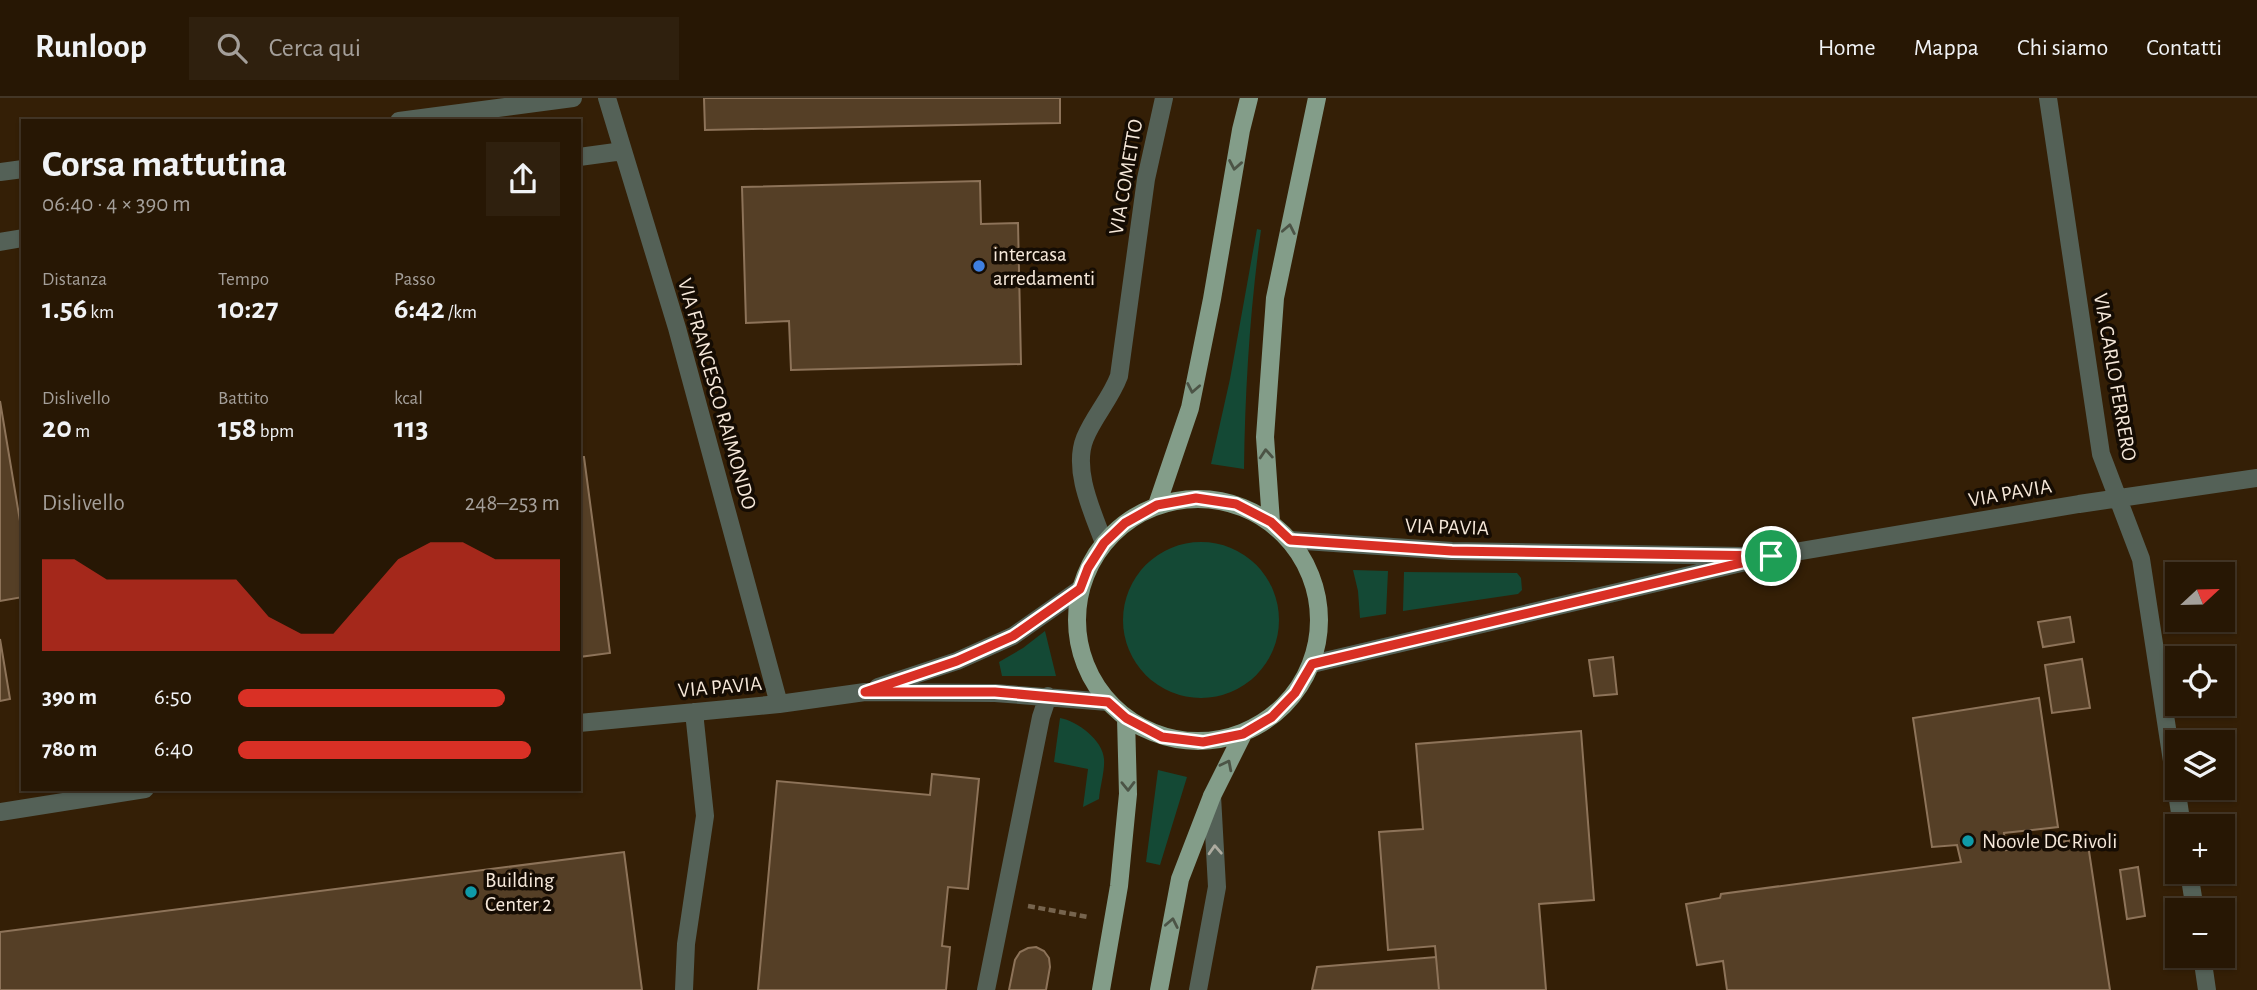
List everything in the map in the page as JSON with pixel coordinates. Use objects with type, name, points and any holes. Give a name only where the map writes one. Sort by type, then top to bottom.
[{"type":"main road","points":[[1157,505],[1190,408],[1249,98]]},
{"type":"main road","points":[[1271,522],[1265,437],[1275,298],[1317,98]]},
{"type":"main road","points":[[1196,498],[1236,504],[1271,522],[1290,540],[1308,568],[1318,599],[1319,632],[1312,664],[1295,693],[1272,717],[1243,734],[1203,742],[1162,737],[1126,718],[1108,702],[1086,669],[1077,629],[1080,589],[1088,568],[1104,543],[1125,523],[1157,505],[1196,498]]},
{"type":"main road","points":[[1101,990],[1119,886],[1128,794],[1126,718]]},
{"type":"main road","points":[[1159,990],[1180,879],[1212,796],[1243,734]]},
{"type":"street","points":[[429,119],[473,116],[573,98]]},
{"type":"street","name":"VIA FRANCESCO RAIMONDO","points":[[607,98],[677,328],[779,704]]},
{"type":"street","name":"VIA COMETTO","points":[[1104,543],[1083,479],[1083,440],[1119,376],[1146,179],[1164,98]]},
{"type":"street","name":"VIA CARLO FERRERO","points":[[2048,98],[2101,454],[2141,559],[2180,814]]},
{"type":"street","points":[[581,157],[623,151]]},
{"type":"street","points":[[0,172],[21,169]]},
{"type":"street","points":[[0,242],[21,238]]},
{"type":"street","name":"VIA PAVIA","points":[[1312,664],[1771,556],[2118,498],[2257,478]]},
{"type":"street","name":"VIA PAVIA","points":[[1290,540],[1452,551],[1771,556]]},
{"type":"street","name":"VIA PAVIA","points":[[865,692],[957,661],[1013,636],[1080,589]]},
{"type":"street","name":"VIA PAVIA","points":[[581,723],[779,704],[865,692],[995,692],[1108,702]]},
{"type":"street","points":[[986,990],[1041,717],[1048,696]]},
{"type":"street","points":[[684,990],[686,944],[705,816],[694,712]]},
{"type":"street","points":[[0,812],[132,791]]},
{"type":"street","points":[[1198,990],[1217,887],[1212,796]]},
{"type":"street","points":[[2204,968],[2207,990]]},
{"type":"path","points":[[1004,902],[1113,921]]},
{"type":"green space","points":[[1257,229],[1261,230],[1249,349],[1244,469],[1211,464],[1230,379]]},
{"type":"green space","points":[[1201,542],[1231,548],[1256,565],[1273,590],[1279,620],[1273,650],[1256,675],[1231,692],[1201,698],[1171,692],[1146,675],[1129,650],[1123,620],[1129,590],[1146,565],[1171,548]]},
{"type":"green space","points":[[1353,570],[1388,571],[1386,614],[1360,618]]},
{"type":"green space","points":[[1404,572],[1517,573],[1521,578],[1522,590],[1518,594],[1403,611]]},
{"type":"green space","points":[[1045,631],[1056,676],[1002,676],[999,662]]},
{"type":"green space","points":[[1060,718],[1088,732],[1103,752],[1104,768],[1099,799],[1083,807],[1088,769],[1054,762]]},
{"type":"green space","points":[[1158,770],[1187,777],[1160,865],[1146,862]]},
{"type":"building","points":[[704,98],[1060,98],[1060,123],[705,130]]},
{"type":"building","points":[[980,181],[981,224],[1018,223],[1021,364],[791,370],[789,321],[746,323],[742,187]]},
{"type":"building","points":[[0,401],[21,527],[21,597],[0,601]]},
{"type":"building","points":[[581,457],[584,457],[610,653],[581,657]]},
{"type":"building","points":[[2070,617],[2074,642],[2043,647],[2038,622]]},
{"type":"building","points":[[0,639],[10,699],[0,701]]},
{"type":"building","points":[[1613,657],[1617,694],[1594,696],[1589,660]]},
{"type":"building","points":[[2082,659],[2090,708],[2052,713],[2045,665]]},
{"type":"building","name":"Noovle DC Rivoli","points":[[2039,698],[2058,827],[2004,833],[2006,850],[2087,838],[2110,990],[1727,990],[1723,961],[1697,965],[1686,904],[1720,898],[1721,894],[1961,862],[1957,845],[1932,847],[1913,718]]},
{"type":"building","points":[[1581,731],[1594,900],[1539,904],[1546,990],[1439,990],[1435,946],[1388,950],[1379,832],[1423,829],[1416,744]]},
{"type":"building","points":[[932,774],[979,779],[968,889],[948,887],[942,946],[950,947],[946,990],[758,990],[777,781],[930,795]]},
{"type":"building","name":"Building Center 2","points":[[624,852],[642,990],[0,990],[0,932]]},
{"type":"building","points":[[2138,867],[2145,916],[2127,919],[2120,870]]},
{"type":"building","points":[[1036,947],[1044,951],[1049,958],[1046,990],[1009,990],[1015,960],[1020,952]]},
{"type":"building","points":[[1436,957],[1439,990],[1312,990],[1317,967]]},
{"type":"place","name":"intercasa arredamenti","points":[[979,266]]},
{"type":"place","name":"Noovle DC Rivoli","points":[[1968,841]]},
{"type":"place","name":"Building Center 2","points":[[471,892]]},
{"type":"route","points":[[1196,498],[1236,504],[1271,522],[1290,540],[1452,551],[1771,556],[1312,664],[1295,693],[1272,717],[1243,734],[1203,742],[1162,737],[1126,718],[1108,702],[995,692],[865,692],[957,661],[1013,636],[1080,589],[1088,568],[1104,543],[1125,523],[1157,505],[1196,498]]}]
